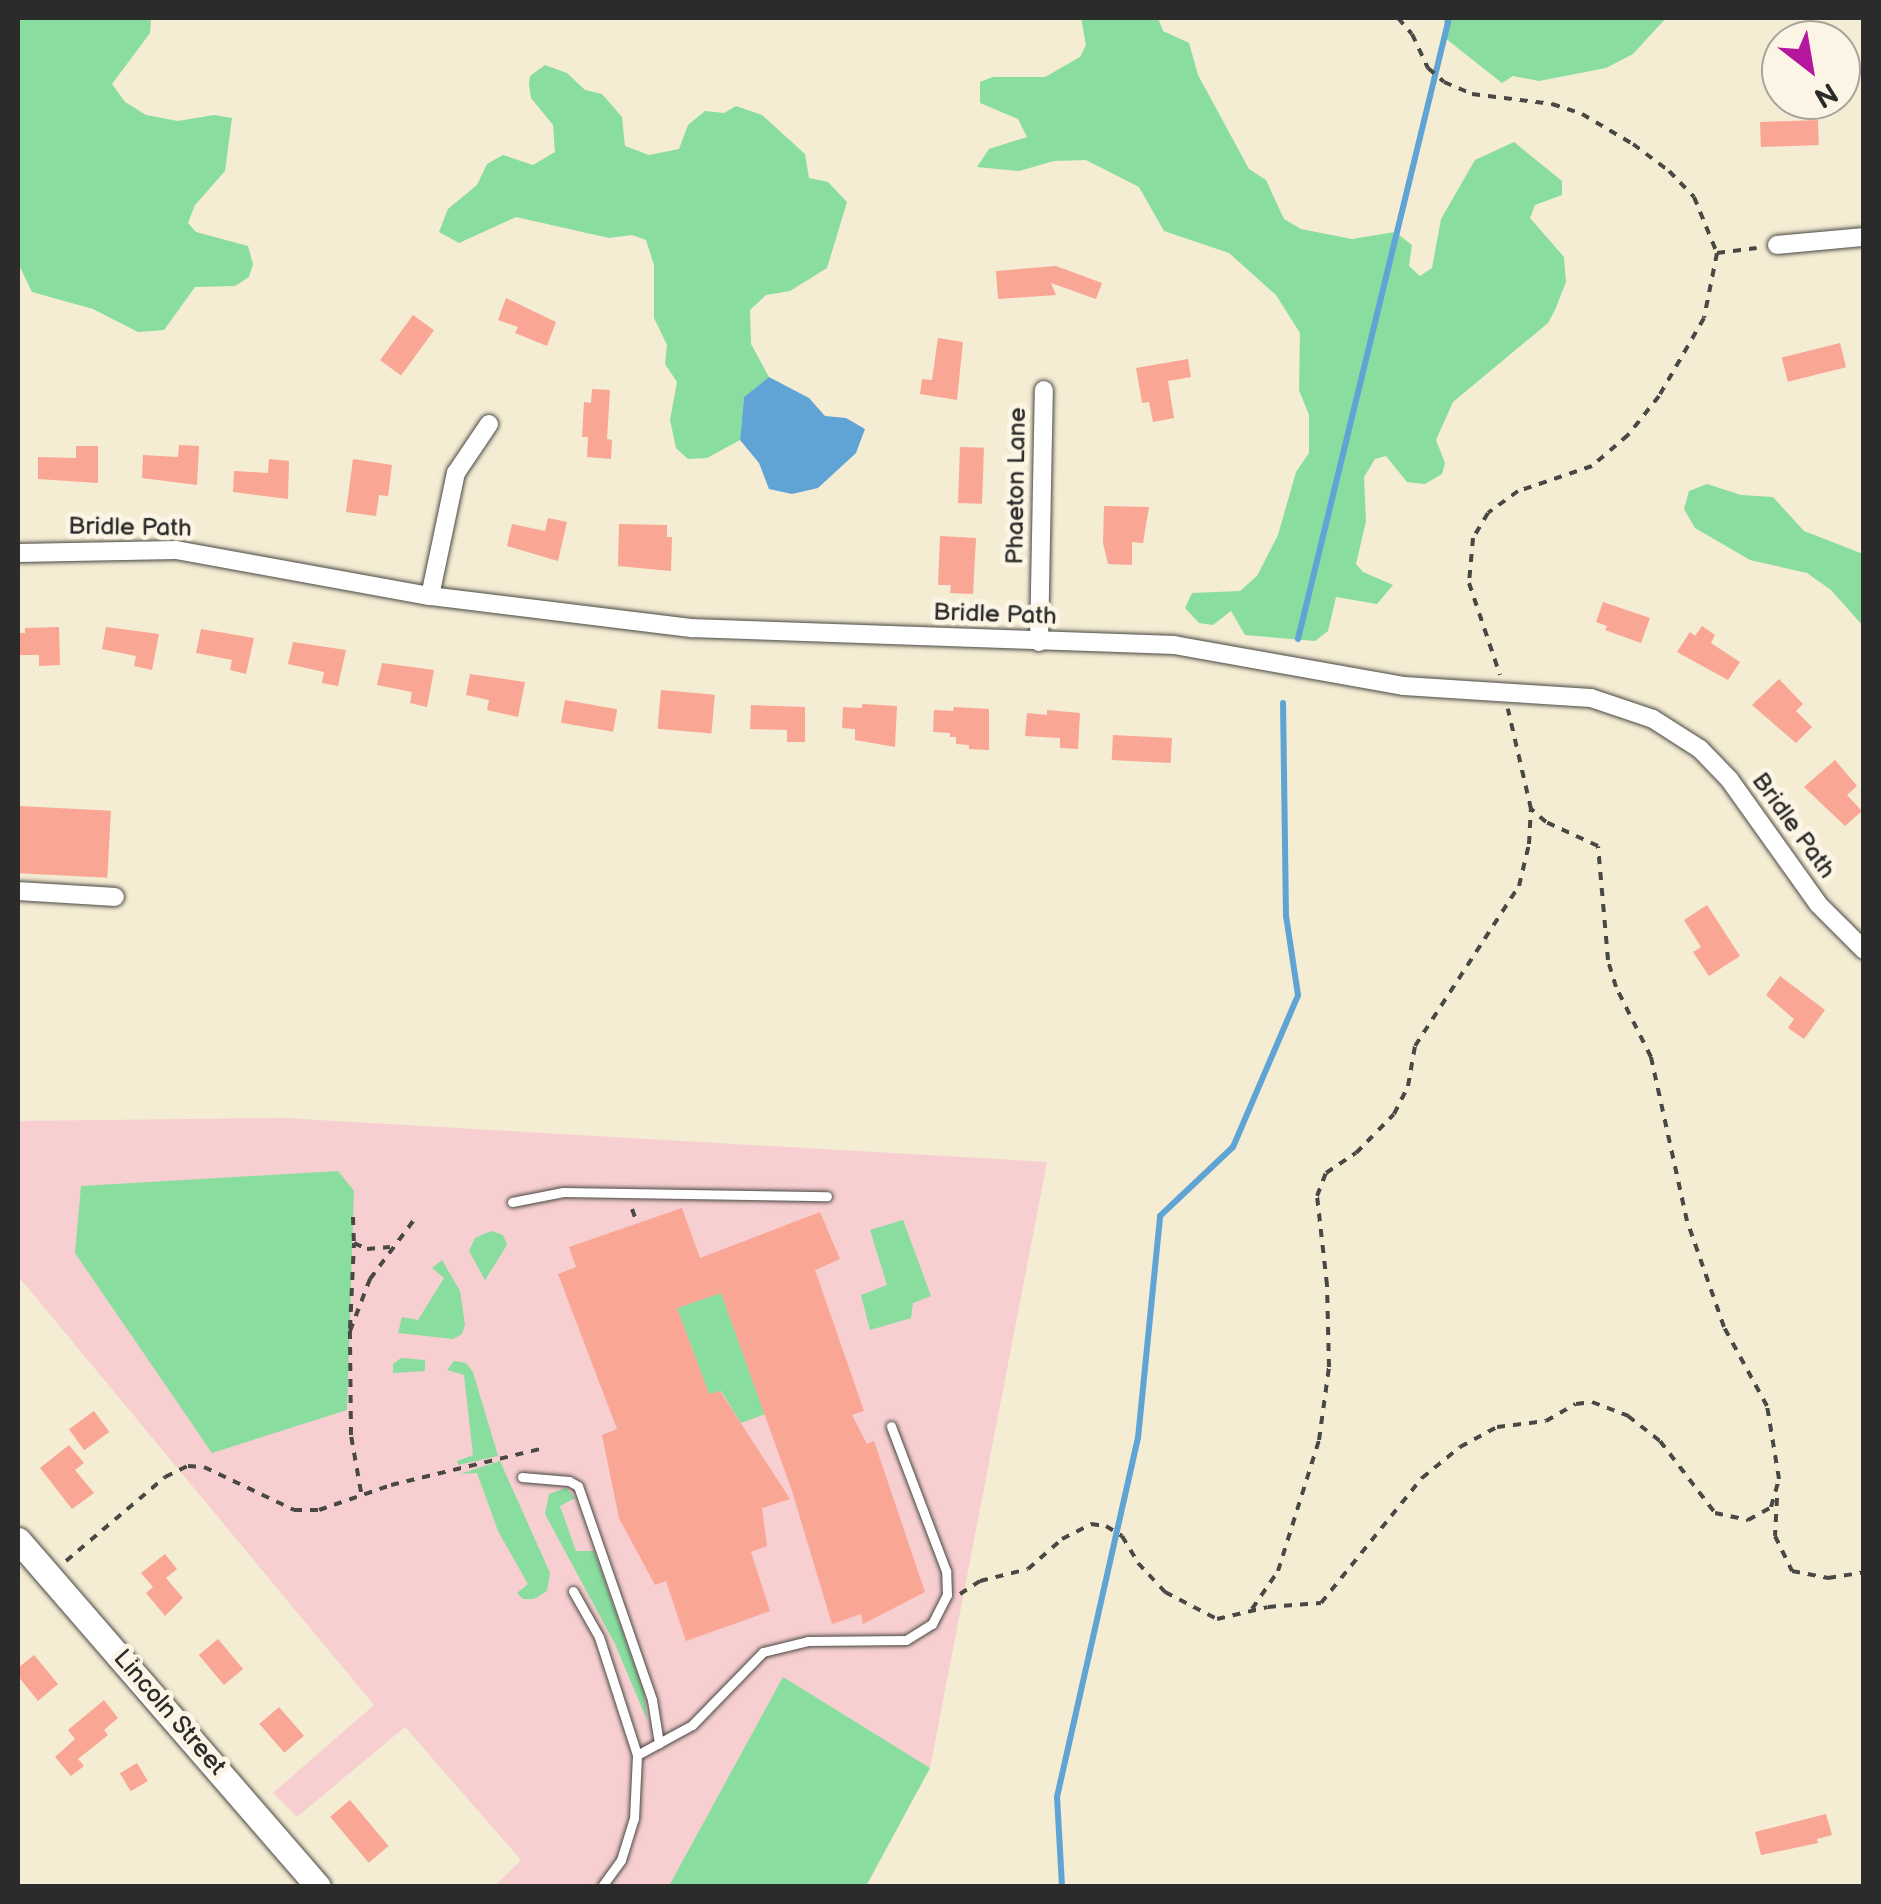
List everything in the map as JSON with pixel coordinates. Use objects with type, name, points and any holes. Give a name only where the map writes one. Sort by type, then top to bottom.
[{"type":"main road","name":"Lincoln Street","points":[[18,1540],[318,1886]]},
{"type":"street","points":[[1777,245],[1864,237]]},
{"type":"street","name":"Phaeton Lane","points":[[1039,642],[1044,390]]},
{"type":"street","points":[[430,596],[456,473],[489,424]]},
{"type":"street","name":"Bridle Path","points":[[18,553],[176,550],[430,596],[692,628],[1174,646],[1404,686],[1591,698],[1652,720],[1700,750],[1729,779],[1818,904],[1864,950]]},
{"type":"street","points":[[18,891],[115,897]]},
{"type":"lane","points":[[512,1202],[562,1192],[826,1196]]},
{"type":"lane","points":[[637,1756],[692,1725],[763,1652],[808,1642],[906,1640],[932,1624],[943,1604],[946,1571],[891,1426]]},
{"type":"lane","points":[[522,1477],[569,1481],[578,1486],[654,1708],[659,1743]]},
{"type":"lane","points":[[573,1590],[599,1637],[637,1756],[634,1818],[622,1860],[602,1886]]},
{"type":"path","points":[[1250,1612],[1278,1571],[1319,1440],[1329,1367],[1328,1285],[1317,1196],[1326,1173],[1356,1153],[1394,1114],[1408,1086],[1415,1046],[1519,886],[1529,844],[1531,809],[1490,636],[1469,583],[1473,538],[1488,513],[1518,491],[1592,466],[1615,451],[1659,396],[1704,318],[1717,253],[1694,197],[1669,170],[1634,144],[1582,114],[1552,104],[1472,94],[1444,82],[1428,68],[1412,34],[1398,18]]},
{"type":"path","points":[[1717,253],[1777,245]]},
{"type":"path","points":[[1531,809],[1546,822],[1598,846],[1608,960],[1616,987],[1651,1057],[1686,1221],[1724,1326],[1767,1406],[1775,1443],[1775,1536],[1792,1571],[1828,1578],[1864,1572]]},
{"type":"path","points":[[353,1217],[352,1435],[361,1494]]},
{"type":"path","points":[[350,1331],[370,1279],[416,1217]]},
{"type":"path","points":[[354,1243],[367,1249],[390,1248]]},
{"type":"path","points":[[943,1604],[980,1581],[1028,1568],[1062,1538],[1091,1524],[1106,1526],[1122,1536],[1138,1563],[1165,1592],[1218,1619],[1322,1603],[1422,1478],[1460,1447],[1497,1428],[1546,1422],[1576,1404],[1592,1402],[1628,1416],[1660,1441],[1714,1513],[1748,1520],[1770,1507],[1777,1492]]},
{"type":"path","points":[[49,1576],[165,1478],[188,1466],[204,1466],[294,1510],[319,1510],[361,1494],[544,1448]]},
{"type":"shaded area","points":[[283,1118],[1047,1162],[930,1768],[866,1886],[495,1886],[521,1860],[405,1727],[297,1817],[273,1793],[374,1705],[18,1276],[18,1121]]},
{"type":"green space","points":[[18,18],[151,18],[150,33],[112,84],[125,102],[146,115],[178,121],[214,115],[232,118],[225,171],[195,205],[188,223],[196,232],[248,246],[253,264],[249,277],[235,286],[195,287],[164,330],[138,332],[93,309],[32,292],[18,263]]},
{"type":"green space","points":[[1081,18],[1158,18],[1163,31],[1189,43],[1198,75],[1249,169],[1266,180],[1284,219],[1301,229],[1352,239],[1395,232],[1412,245],[1409,266],[1420,276],[1432,268],[1441,219],[1475,160],[1514,142],[1562,181],[1562,195],[1535,205],[1530,218],[1564,257],[1566,282],[1555,310],[1548,323],[1453,402],[1436,440],[1445,463],[1442,474],[1425,484],[1407,482],[1386,456],[1375,459],[1364,477],[1366,521],[1356,564],[1363,572],[1393,585],[1377,604],[1336,597],[1328,631],[1315,641],[1245,635],[1231,611],[1213,625],[1199,623],[1185,608],[1192,593],[1240,591],[1257,576],[1278,535],[1296,472],[1309,453],[1309,415],[1299,390],[1300,333],[1276,295],[1229,253],[1164,231],[1139,187],[1086,160],[1054,161],[1019,171],[977,167],[989,149],[1027,137],[1018,119],[980,103],[980,82],[993,77],[1045,77],[1080,57],[1086,45]]},
{"type":"green space","points":[[1444,18],[1666,18],[1633,54],[1606,68],[1539,81],[1513,76],[1502,83],[1445,38]]},
{"type":"green space","points":[[545,65],[567,73],[585,90],[602,94],[622,117],[625,146],[649,155],[679,149],[688,125],[705,111],[724,113],[736,106],[762,115],[805,154],[809,178],[828,182],[847,202],[827,268],[790,291],[766,295],[750,310],[751,344],[769,377],[744,397],[740,440],[707,458],[688,459],[676,448],[670,420],[677,382],[665,364],[667,345],[654,318],[654,265],[646,240],[632,235],[609,238],[516,217],[459,243],[439,232],[448,209],[477,185],[487,164],[503,155],[533,165],[555,152],[553,125],[531,98],[529,85],[530,76]]},
{"type":"green space","points":[[1707,484],[1741,495],[1773,497],[1804,531],[1863,554],[1863,626],[1831,590],[1807,573],[1750,560],[1695,528],[1684,509],[1689,491]]},
{"type":"green space","points":[[338,1171],[354,1191],[347,1410],[212,1453],[75,1253],[81,1186]]},
{"type":"green space","points":[[903,1220],[931,1296],[913,1303],[911,1318],[870,1330],[861,1295],[887,1285],[870,1230]]},
{"type":"green space","points":[[491,1231],[503,1235],[507,1245],[485,1280],[469,1251],[475,1238]]},
{"type":"green space","points":[[442,1260],[460,1291],[465,1325],[462,1334],[453,1339],[398,1333],[402,1317],[418,1320],[444,1278],[432,1268]]},
{"type":"green space","points":[[721,1293],[765,1414],[741,1423],[721,1391],[709,1394],[677,1308]]},
{"type":"green space","points":[[401,1358],[425,1360],[425,1371],[393,1373],[393,1364]]},
{"type":"green space","points":[[454,1361],[466,1363],[473,1372],[498,1456],[458,1465],[457,1461],[473,1455],[464,1375],[447,1370]]},
{"type":"green space","points":[[500,1461],[550,1573],[547,1591],[534,1599],[523,1599],[517,1593],[528,1584],[498,1531],[477,1473],[460,1474]]},
{"type":"green space","points":[[566,1488],[575,1498],[560,1506],[576,1551],[594,1551],[644,1693],[647,1720],[615,1644],[545,1514],[549,1494]]},
{"type":"green space","points":[[783,1677],[930,1768],[866,1886],[669,1886]]},
{"type":"water","points":[[769,377],[809,398],[825,416],[846,418],[865,429],[856,453],[818,488],[792,494],[769,489],[759,463],[740,440],[744,397]]},
{"type":"building","points":[[1818,120],[1819,145],[1761,147],[1760,122]]},
{"type":"building","points":[[1056,266],[1102,283],[1096,299],[1051,283],[1056,295],[998,299],[996,271]]},
{"type":"building","points":[[506,298],[556,322],[547,346],[515,333],[518,327],[498,320]]},
{"type":"building","points":[[413,315],[434,330],[401,376],[380,360]]},
{"type":"building","points":[[938,338],[963,342],[957,400],[920,394],[922,379],[932,380]]},
{"type":"building","points":[[1840,343],[1846,367],[1788,382],[1782,358]]},
{"type":"building","points":[[1188,359],[1191,377],[1168,381],[1174,418],[1153,422],[1149,402],[1142,403],[1136,368]]},
{"type":"building","points":[[592,389],[610,390],[607,439],[612,440],[611,459],[587,457],[588,437],[582,437],[584,402],[591,403]]},
{"type":"building","points":[[179,445],[199,446],[197,485],[142,478],[143,455],[178,457]]},
{"type":"building","points":[[76,446],[98,446],[98,483],[38,479],[38,457],[76,458]]},
{"type":"building","points":[[960,447],[984,448],[982,504],[958,503]]},
{"type":"building","points":[[269,459],[289,461],[288,499],[233,492],[234,471],[268,473]]},
{"type":"building","points":[[353,459],[392,465],[388,496],[379,495],[376,516],[346,512]]},
{"type":"building","points":[[1104,506],[1149,507],[1143,543],[1132,542],[1132,565],[1108,564],[1103,543]]},
{"type":"building","points":[[548,518],[567,522],[558,561],[507,546],[512,524],[545,531]]},
{"type":"building","points":[[619,524],[667,525],[667,537],[672,537],[671,571],[618,566]]},
{"type":"building","points":[[940,536],[976,538],[973,594],[950,593],[951,585],[938,585]]},
{"type":"building","points":[[1603,602],[1650,618],[1641,643],[1605,630],[1607,626],[1596,622]]},
{"type":"building","points":[[1702,626],[1715,635],[1711,643],[1740,662],[1728,680],[1677,652],[1690,632],[1695,636]]},
{"type":"building","points":[[59,627],[60,665],[39,666],[39,655],[18,655],[18,633],[25,633],[25,628]]},
{"type":"building","points":[[106,627],[159,634],[152,670],[134,666],[136,656],[102,649]]},
{"type":"building","points":[[201,629],[254,638],[246,674],[230,670],[232,660],[196,653]]},
{"type":"building","points":[[293,642],[346,650],[338,686],[322,683],[324,672],[288,664]]},
{"type":"building","points":[[382,663],[434,670],[427,707],[410,703],[412,692],[377,685]]},
{"type":"building","points":[[470,674],[525,682],[518,717],[487,710],[489,700],[466,695]]},
{"type":"building","points":[[1779,679],[1803,704],[1796,711],[1812,727],[1796,743],[1752,705]]},
{"type":"building","points":[[661,690],[715,695],[711,734],[658,729]]},
{"type":"building","points":[[565,700],[617,709],[613,732],[561,723]]},
{"type":"building","points":[[862,704],[897,706],[895,747],[855,740],[855,729],[842,728],[843,707],[862,708]]},
{"type":"building","points":[[751,705],[805,707],[805,742],[787,742],[787,730],[750,729]]},
{"type":"building","points":[[954,707],[989,709],[989,750],[969,749],[969,745],[956,744],[956,737],[950,737],[950,733],[933,732],[934,710],[953,711]]},
{"type":"building","points":[[1047,710],[1080,713],[1078,749],[1060,748],[1060,738],[1025,736],[1027,713],[1047,715]]},
{"type":"building","points":[[1113,735],[1172,738],[1171,763],[1112,760]]},
{"type":"building","points":[[1835,760],[1857,786],[1847,795],[1862,811],[1845,826],[1804,787]]},
{"type":"building","points":[[18,806],[111,811],[107,878],[18,873]]},
{"type":"building","points":[[1707,905],[1740,956],[1709,976],[1693,952],[1701,947],[1684,920]]},
{"type":"building","points":[[1780,976],[1825,1010],[1804,1039],[1788,1028],[1794,1019],[1766,995]]},
{"type":"building","points":[[682,1208],[700,1258],[820,1212],[840,1259],[815,1270],[864,1411],[852,1415],[867,1444],[874,1441],[925,1592],[863,1624],[861,1614],[832,1624],[792,1491],[721,1293],[677,1308],[709,1394],[720,1391],[790,1499],[762,1508],[767,1546],[751,1552],[770,1611],[686,1641],[666,1581],[655,1585],[619,1518],[602,1435],[617,1429],[558,1274],[576,1267],[569,1247]]},
{"type":"building","points":[[94,1411],[109,1432],[84,1450],[69,1429]]},
{"type":"building","points":[[69,1445],[84,1463],[75,1470],[94,1493],[72,1509],[40,1468]]},
{"type":"building","points":[[165,1554],[177,1569],[166,1578],[183,1598],[165,1616],[146,1593],[153,1587],[141,1573]]},
{"type":"building","points":[[218,1639],[243,1669],[224,1685],[199,1655]]},
{"type":"building","points":[[34,1655],[58,1684],[38,1701],[18,1676],[18,1668]]},
{"type":"building","points":[[104,1700],[118,1718],[104,1730],[108,1735],[78,1759],[84,1766],[71,1776],[55,1757],[75,1739],[68,1730]]},
{"type":"building","points":[[279,1707],[304,1736],[284,1753],[259,1724]]},
{"type":"building","points":[[137,1763],[148,1781],[131,1791],[120,1773]]},
{"type":"building","points":[[350,1800],[389,1846],[369,1863],[330,1817]]},
{"type":"building","points":[[1826,1814],[1832,1835],[1817,1839],[1818,1843],[1761,1855],[1755,1832]]},
{"type":"waterway","points":[[1298,639],[1449,18]]},
{"type":"waterway","points":[[1062,1886],[1057,1797],[1138,1438],[1160,1216],[1233,1147],[1298,995],[1286,916],[1283,703]]}]
